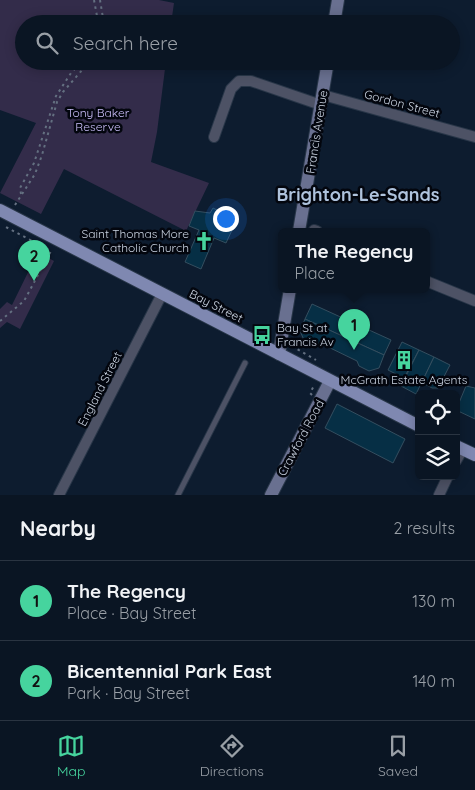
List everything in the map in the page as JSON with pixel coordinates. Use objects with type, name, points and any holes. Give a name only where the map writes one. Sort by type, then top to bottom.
[{"type":"main road","name":"Bay Street","points":[[0,210],[415,424]]},
{"type":"main road","points":[[460,447],[475,455]]},
{"type":"street","points":[[336,15],[338,0]]},
{"type":"street","name":"Francis Avenue","points":[[300,228],[327,70]]},
{"type":"street","name":"Gordon Street","points":[[214,137],[230,89],[239,81],[251,81],[475,137]]},
{"type":"street","points":[[430,283],[475,301]]},
{"type":"street","points":[[279,354],[289,293]]},
{"type":"street","name":"England Street","points":[[59,495],[162,294]]},
{"type":"street","name":"Crawford Road","points":[[271,495],[330,381]]},
{"type":"street","points":[[438,495],[446,480]]},
{"type":"lane","points":[[178,495],[245,363]]},
{"type":"path","points":[[94,0],[98,15]]},
{"type":"path","points":[[100,0],[102,15]]},
{"type":"path","points":[[21,194],[20,188],[34,163],[56,96],[74,70]]},
{"type":"path","points":[[14,207],[35,174],[60,97],[82,70]]},
{"type":"path","points":[[0,321],[24,302],[51,251],[4,226],[6,222]]},
{"type":"path","points":[[282,336],[292,339],[292,346],[317,360]]},
{"type":"path","points":[[310,394],[313,387]]},
{"type":"green space","name":"Tony Baker Reserve","points":[[0,0],[159,0],[174,3],[172,15],[15,15],[15,70],[165,70],[151,162],[209,183],[186,231],[64,169],[41,214],[0,193],[36,123],[0,110]]},
{"type":"green space","points":[[38,252],[54,261],[20,329],[7,322],[0,328],[0,309],[7,302],[12,305]]},
{"type":"building","name":"Saint Thomas More Catholic Church","points":[[213,208],[225,214],[223,218],[233,228],[226,243],[214,238],[201,269],[185,262],[199,230],[189,226],[195,211],[210,213]]},
{"type":"building","points":[[312,304],[391,340],[384,355],[305,319]]},
{"type":"building","points":[[305,319],[384,355],[379,368],[369,371],[359,366],[357,361],[320,343],[314,345],[304,340],[300,331]]},
{"type":"building","name":"McGrath Estate Agents","points":[[402,342],[419,350],[404,378],[388,370]]},
{"type":"building","points":[[419,350],[434,357],[418,390],[415,390],[415,393],[401,386]]},
{"type":"building","points":[[434,357],[450,365],[438,388],[432,388],[425,384],[423,380]]},
{"type":"building","points":[[466,386],[475,388],[475,419],[460,412],[460,400]]},
{"type":"building","points":[[337,404],[405,439],[393,463],[325,428]]},
{"type":"place","name":"Saint Thomas More Catholic Church","points":[[204,241]]},
{"type":"place","name":"Bicentennial Park East","points":[[34,281]]},
{"type":"place","name":"Bay St at Francis Av","points":[[262,335]]},
{"type":"place","name":"The Regency","points":[[354,350]]},
{"type":"place","name":"McGrath Estate Agents","points":[[404,360]]},
{"type":"district","name":"Brighton-Le-Sands","points":[[358,195]]}]
